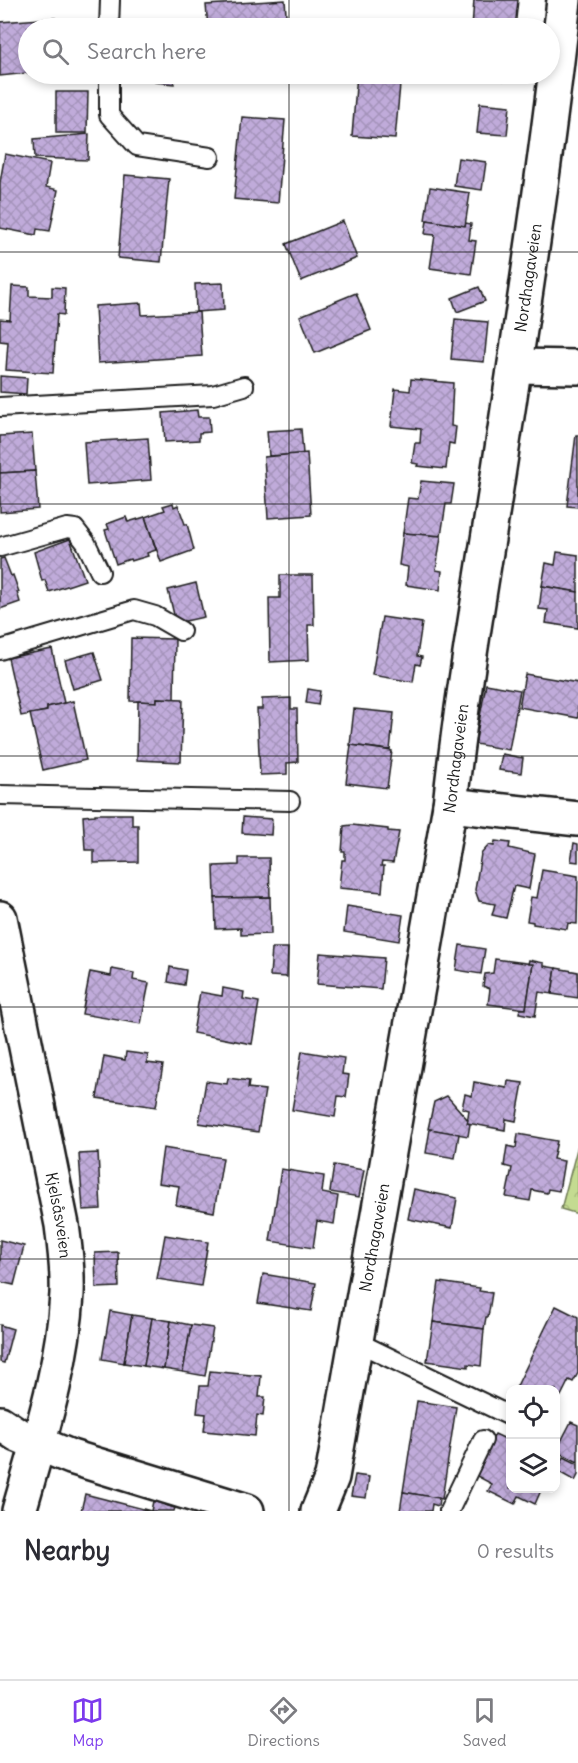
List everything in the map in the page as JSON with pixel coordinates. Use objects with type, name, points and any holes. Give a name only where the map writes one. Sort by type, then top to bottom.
[{"type":"street","name":"Nordhagaveien","points":[[560,36],[564,0]]},
{"type":"street","name":"Nordhagaveien","points":[[318,1511],[332,1477],[450,805],[457,738],[515,366],[554,84]]},
{"type":"street","points":[[515,366],[578,367]]},
{"type":"street","points":[[450,805],[578,819]]},
{"type":"street","name":"Kjelsåsveien","points":[[0,918],[60,1214],[66,1260],[67,1292],[59,1357],[19,1511]]},
{"type":"street","points":[[0,1423],[38,1444],[71,1457],[247,1511]]},
{"type":"lane","points":[[109,18],[110,0]]},
{"type":"lane","points":[[109,84],[108,115],[137,146],[210,157]]},
{"type":"lane","points":[[0,407],[213,395],[244,386]]},
{"type":"lane","points":[[0,547],[67,528],[75,529],[86,543],[100,572]]},
{"type":"lane","points":[[0,650],[134,610],[154,616],[181,631]]},
{"type":"lane","points":[[0,795],[290,801]]},
{"type":"lane","points":[[355,1341],[506,1414]]},
{"type":"lane","points":[[449,1511],[483,1440]]},
{"type":"green space","points":[[578,1145],[578,1214],[561,1209]]},
{"type":"building","points":[[285,0],[286,18],[207,18],[206,5]]},
{"type":"building","points":[[474,0],[518,0],[516,18],[473,18]]},
{"type":"building","points":[[18,21],[18,74],[0,76],[0,22]]},
{"type":"building","points":[[356,84],[400,84],[395,139],[352,136]]},
{"type":"building","points":[[56,92],[88,92],[87,133],[56,133]]},
{"type":"building","points":[[480,103],[510,106],[507,135],[477,133]]},
{"type":"building","points":[[242,117],[285,120],[278,203],[234,199]]},
{"type":"building","points":[[89,134],[88,160],[35,158],[34,139]]},
{"type":"building","points":[[5,154],[50,163],[46,187],[58,190],[50,231],[37,229],[36,235],[0,228],[0,182]]},
{"type":"building","points":[[458,158],[486,162],[482,190],[454,186]]},
{"type":"building","points":[[125,175],[169,179],[161,262],[118,258]]},
{"type":"building","points":[[430,187],[470,193],[465,226],[425,220]]},
{"type":"building","points":[[427,220],[465,226],[466,223],[471,224],[469,240],[476,241],[471,274],[430,268],[435,235],[425,234]]},
{"type":"building","points":[[343,221],[357,258],[301,281],[286,244]]},
{"type":"building","points":[[223,283],[224,310],[196,312],[195,284]]},
{"type":"building","points":[[12,286],[29,287],[29,296],[52,297],[52,287],[65,288],[64,315],[57,314],[53,373],[6,370],[8,342],[0,341],[0,319],[10,320]]},
{"type":"building","points":[[479,287],[485,301],[457,312],[452,298]]},
{"type":"building","points":[[356,293],[371,330],[315,353],[300,316]]},
{"type":"building","points":[[141,303],[142,315],[199,312],[202,356],[98,363],[95,306]]},
{"type":"building","points":[[455,319],[488,322],[484,362],[451,359]]},
{"type":"building","points":[[0,376],[27,378],[26,394],[0,392]]},
{"type":"building","points":[[411,379],[453,383],[451,426],[456,427],[454,444],[449,443],[446,469],[417,466],[418,464],[412,463],[415,443],[420,443],[421,429],[391,426],[395,389],[410,391]]},
{"type":"building","points":[[197,410],[198,417],[209,417],[210,432],[199,433],[199,440],[165,442],[163,413]]},
{"type":"building","points":[[301,429],[303,454],[269,456],[267,431]]},
{"type":"building","points":[[32,434],[35,471],[0,473],[0,436]]},
{"type":"building","points":[[576,435],[578,435],[578,507],[567,506]]},
{"type":"building","points":[[148,438],[151,480],[87,485],[84,442]]},
{"type":"building","points":[[307,453],[311,515],[268,518],[264,457]]},
{"type":"building","points":[[35,471],[38,509],[0,512],[0,473]]},
{"type":"building","points":[[421,481],[454,484],[451,504],[446,504],[441,536],[403,533],[408,498],[418,499]]},
{"type":"building","points":[[173,503],[174,507],[178,505],[185,524],[187,524],[194,550],[161,562],[145,517],[165,510],[163,506]]},
{"type":"building","points":[[126,517],[128,522],[145,517],[156,550],[147,553],[148,556],[116,564],[105,530],[109,529],[107,524]]},
{"type":"building","points":[[403,533],[441,536],[436,570],[442,571],[440,590],[406,585],[408,567],[399,565]]},
{"type":"building","points":[[70,539],[85,580],[49,592],[45,580],[42,581],[34,552]]},
{"type":"building","points":[[557,552],[578,555],[578,592],[542,586],[546,563],[555,565]]},
{"type":"building","points":[[4,558],[11,576],[13,575],[20,602],[0,609],[0,559]]},
{"type":"building","points":[[280,575],[313,575],[314,625],[308,625],[309,660],[270,662],[269,598],[280,598]]},
{"type":"building","points":[[196,583],[204,617],[176,623],[168,590]]},
{"type":"building","points":[[542,586],[578,592],[578,628],[546,623],[548,610],[539,609]]},
{"type":"building","points":[[382,617],[422,623],[417,656],[422,657],[420,665],[416,664],[413,682],[372,675]]},
{"type":"building","points":[[131,638],[175,639],[174,699],[157,698],[157,702],[130,701]]},
{"type":"building","points":[[52,649],[64,703],[47,707],[47,711],[21,716],[8,658]]},
{"type":"building","points":[[94,652],[103,680],[73,689],[65,660]]},
{"type":"building","points":[[525,674],[578,683],[578,718],[519,707]]},
{"type":"building","points":[[486,684],[520,690],[509,750],[475,744]]},
{"type":"building","points":[[308,689],[320,691],[318,705],[306,703]]},
{"type":"building","points":[[157,698],[183,699],[181,762],[137,760],[138,701],[157,702]]},
{"type":"building","points":[[291,698],[291,709],[297,709],[298,762],[287,763],[287,774],[260,775],[257,709],[262,709],[262,699]]},
{"type":"building","points":[[73,701],[86,760],[43,770],[30,714],[47,711],[47,707]]},
{"type":"building","points":[[354,709],[394,713],[390,750],[350,745]]},
{"type":"building","points":[[351,745],[392,751],[387,788],[346,783]]},
{"type":"building","points":[[502,754],[523,758],[521,773],[499,770]]},
{"type":"building","points":[[132,814],[132,825],[138,825],[138,862],[94,863],[94,850],[85,850],[83,816]]},
{"type":"building","points":[[243,817],[272,819],[271,835],[242,833]]},
{"type":"building","points":[[352,825],[399,832],[393,863],[382,862],[381,866],[384,866],[382,892],[339,888],[342,860],[345,860],[345,852],[342,852],[344,826]]},
{"type":"building","points":[[495,841],[510,843],[509,848],[535,854],[529,889],[514,886],[506,918],[492,915],[495,904],[479,901],[475,890],[481,854],[489,845],[494,846]]},
{"type":"building","points":[[574,843],[578,844],[578,862],[571,861]]},
{"type":"building","points":[[239,858],[269,858],[270,897],[215,898],[214,866],[239,865]]},
{"type":"building","points":[[542,870],[578,876],[577,924],[568,923],[567,929],[527,921],[531,897],[537,898]]},
{"type":"building","points":[[270,897],[271,934],[241,935],[241,928],[216,929],[215,898]]},
{"type":"building","points":[[347,906],[403,915],[399,941],[344,932]]},
{"type":"building","points":[[460,945],[485,949],[481,974],[456,970]]},
{"type":"building","points":[[272,948],[288,948],[287,977],[270,976]]},
{"type":"building","points":[[320,953],[384,958],[381,989],[317,984]]},
{"type":"building","points":[[495,959],[533,964],[526,1009],[488,1004],[490,989],[483,986],[485,974],[493,973]]},
{"type":"building","points":[[529,960],[556,968],[552,994],[539,992],[535,1016],[519,1013],[520,1009],[526,1009],[533,964],[528,964]]},
{"type":"building","points":[[170,967],[186,970],[184,985],[168,982]]},
{"type":"building","points":[[556,968],[578,972],[578,998],[552,994]]},
{"type":"building","points":[[112,969],[134,973],[133,980],[149,983],[141,1024],[82,1014],[90,972],[111,976]]},
{"type":"building","points":[[223,988],[244,992],[243,999],[259,1002],[252,1044],[193,1033],[200,992],[222,996]]},
{"type":"building","points":[[302,1051],[344,1058],[342,1074],[349,1075],[346,1097],[338,1096],[335,1117],[292,1110]]},
{"type":"building","points":[[126,1052],[148,1055],[147,1063],[163,1065],[156,1107],[97,1098],[104,1056],[125,1060]]},
{"type":"building","points":[[228,1078],[249,1081],[248,1088],[265,1090],[258,1132],[199,1123],[206,1081],[227,1084]]},
{"type":"building","points":[[508,1081],[523,1083],[516,1121],[506,1119],[505,1130],[467,1123],[469,1110],[462,1108],[465,1094],[472,1096],[474,1082],[507,1088]]},
{"type":"building","points":[[447,1096],[468,1120],[467,1123],[470,1124],[468,1136],[428,1129],[434,1102]]},
{"type":"building","points":[[430,1129],[459,1134],[455,1158],[426,1153]]},
{"type":"building","points":[[518,1134],[557,1141],[553,1159],[564,1161],[559,1191],[548,1189],[547,1193],[532,1190],[530,1201],[506,1197],[512,1168],[504,1166],[507,1146],[516,1148]]},
{"type":"building","points":[[163,1148],[223,1158],[214,1212],[176,1205],[179,1186],[158,1183]]},
{"type":"building","points":[[98,1153],[101,1209],[83,1210],[79,1154]]},
{"type":"building","points":[[334,1165],[364,1170],[359,1197],[330,1192]]},
{"type":"building","points":[[281,1169],[324,1176],[322,1193],[338,1196],[334,1224],[317,1221],[313,1248],[270,1241]]},
{"type":"building","points":[[414,1189],[457,1198],[452,1228],[408,1219]]},
{"type":"building","points":[[165,1235],[208,1242],[201,1286],[157,1279]]},
{"type":"building","points":[[0,1240],[24,1246],[14,1285],[0,1282]]},
{"type":"building","points":[[118,1252],[119,1287],[96,1288],[95,1253]]},
{"type":"building","points":[[263,1274],[316,1283],[311,1311],[258,1303]]},
{"type":"building","points":[[439,1282],[480,1288],[479,1291],[492,1293],[484,1329],[433,1322]]},
{"type":"building","points":[[556,1306],[578,1317],[578,1373],[573,1382],[569,1380],[560,1398],[560,1385],[517,1385]]},
{"type":"building","points":[[110,1311],[132,1315],[124,1363],[102,1359]]},
{"type":"building","points":[[132,1315],[152,1318],[144,1366],[124,1363]]},
{"type":"building","points":[[152,1318],[171,1321],[164,1369],[144,1366]]},
{"type":"building","points":[[171,1321],[191,1325],[183,1372],[164,1369]]},
{"type":"building","points":[[433,1322],[484,1329],[481,1366],[468,1364],[468,1367],[427,1361]]},
{"type":"building","points":[[0,1325],[13,1329],[4,1363],[0,1362]]},
{"type":"building","points":[[191,1325],[213,1328],[205,1376],[183,1372]]},
{"type":"building","points":[[210,1371],[261,1376],[259,1397],[265,1397],[263,1416],[257,1415],[255,1436],[204,1431],[206,1414],[197,1413],[200,1386],[208,1386]]},
{"type":"building","points":[[417,1401],[456,1407],[442,1499],[403,1492]]},
{"type":"building","points":[[571,1422],[578,1425],[578,1462],[560,1453],[560,1443]]},
{"type":"building","points":[[495,1434],[506,1439],[506,1493],[540,1493],[535,1504],[519,1496],[515,1504],[488,1491],[492,1484],[475,1475]]},
{"type":"building","points":[[564,1457],[578,1464],[578,1475],[575,1481],[560,1473],[560,1465]]},
{"type":"building","points":[[355,1475],[369,1477],[366,1498],[351,1496]]},
{"type":"building","points":[[403,1492],[439,1498],[438,1506],[432,1504],[431,1511],[400,1511]]},
{"type":"building","points":[[85,1494],[151,1511],[81,1511]]},
{"type":"building","points":[[153,1501],[175,1508],[174,1511],[151,1511]]}]
